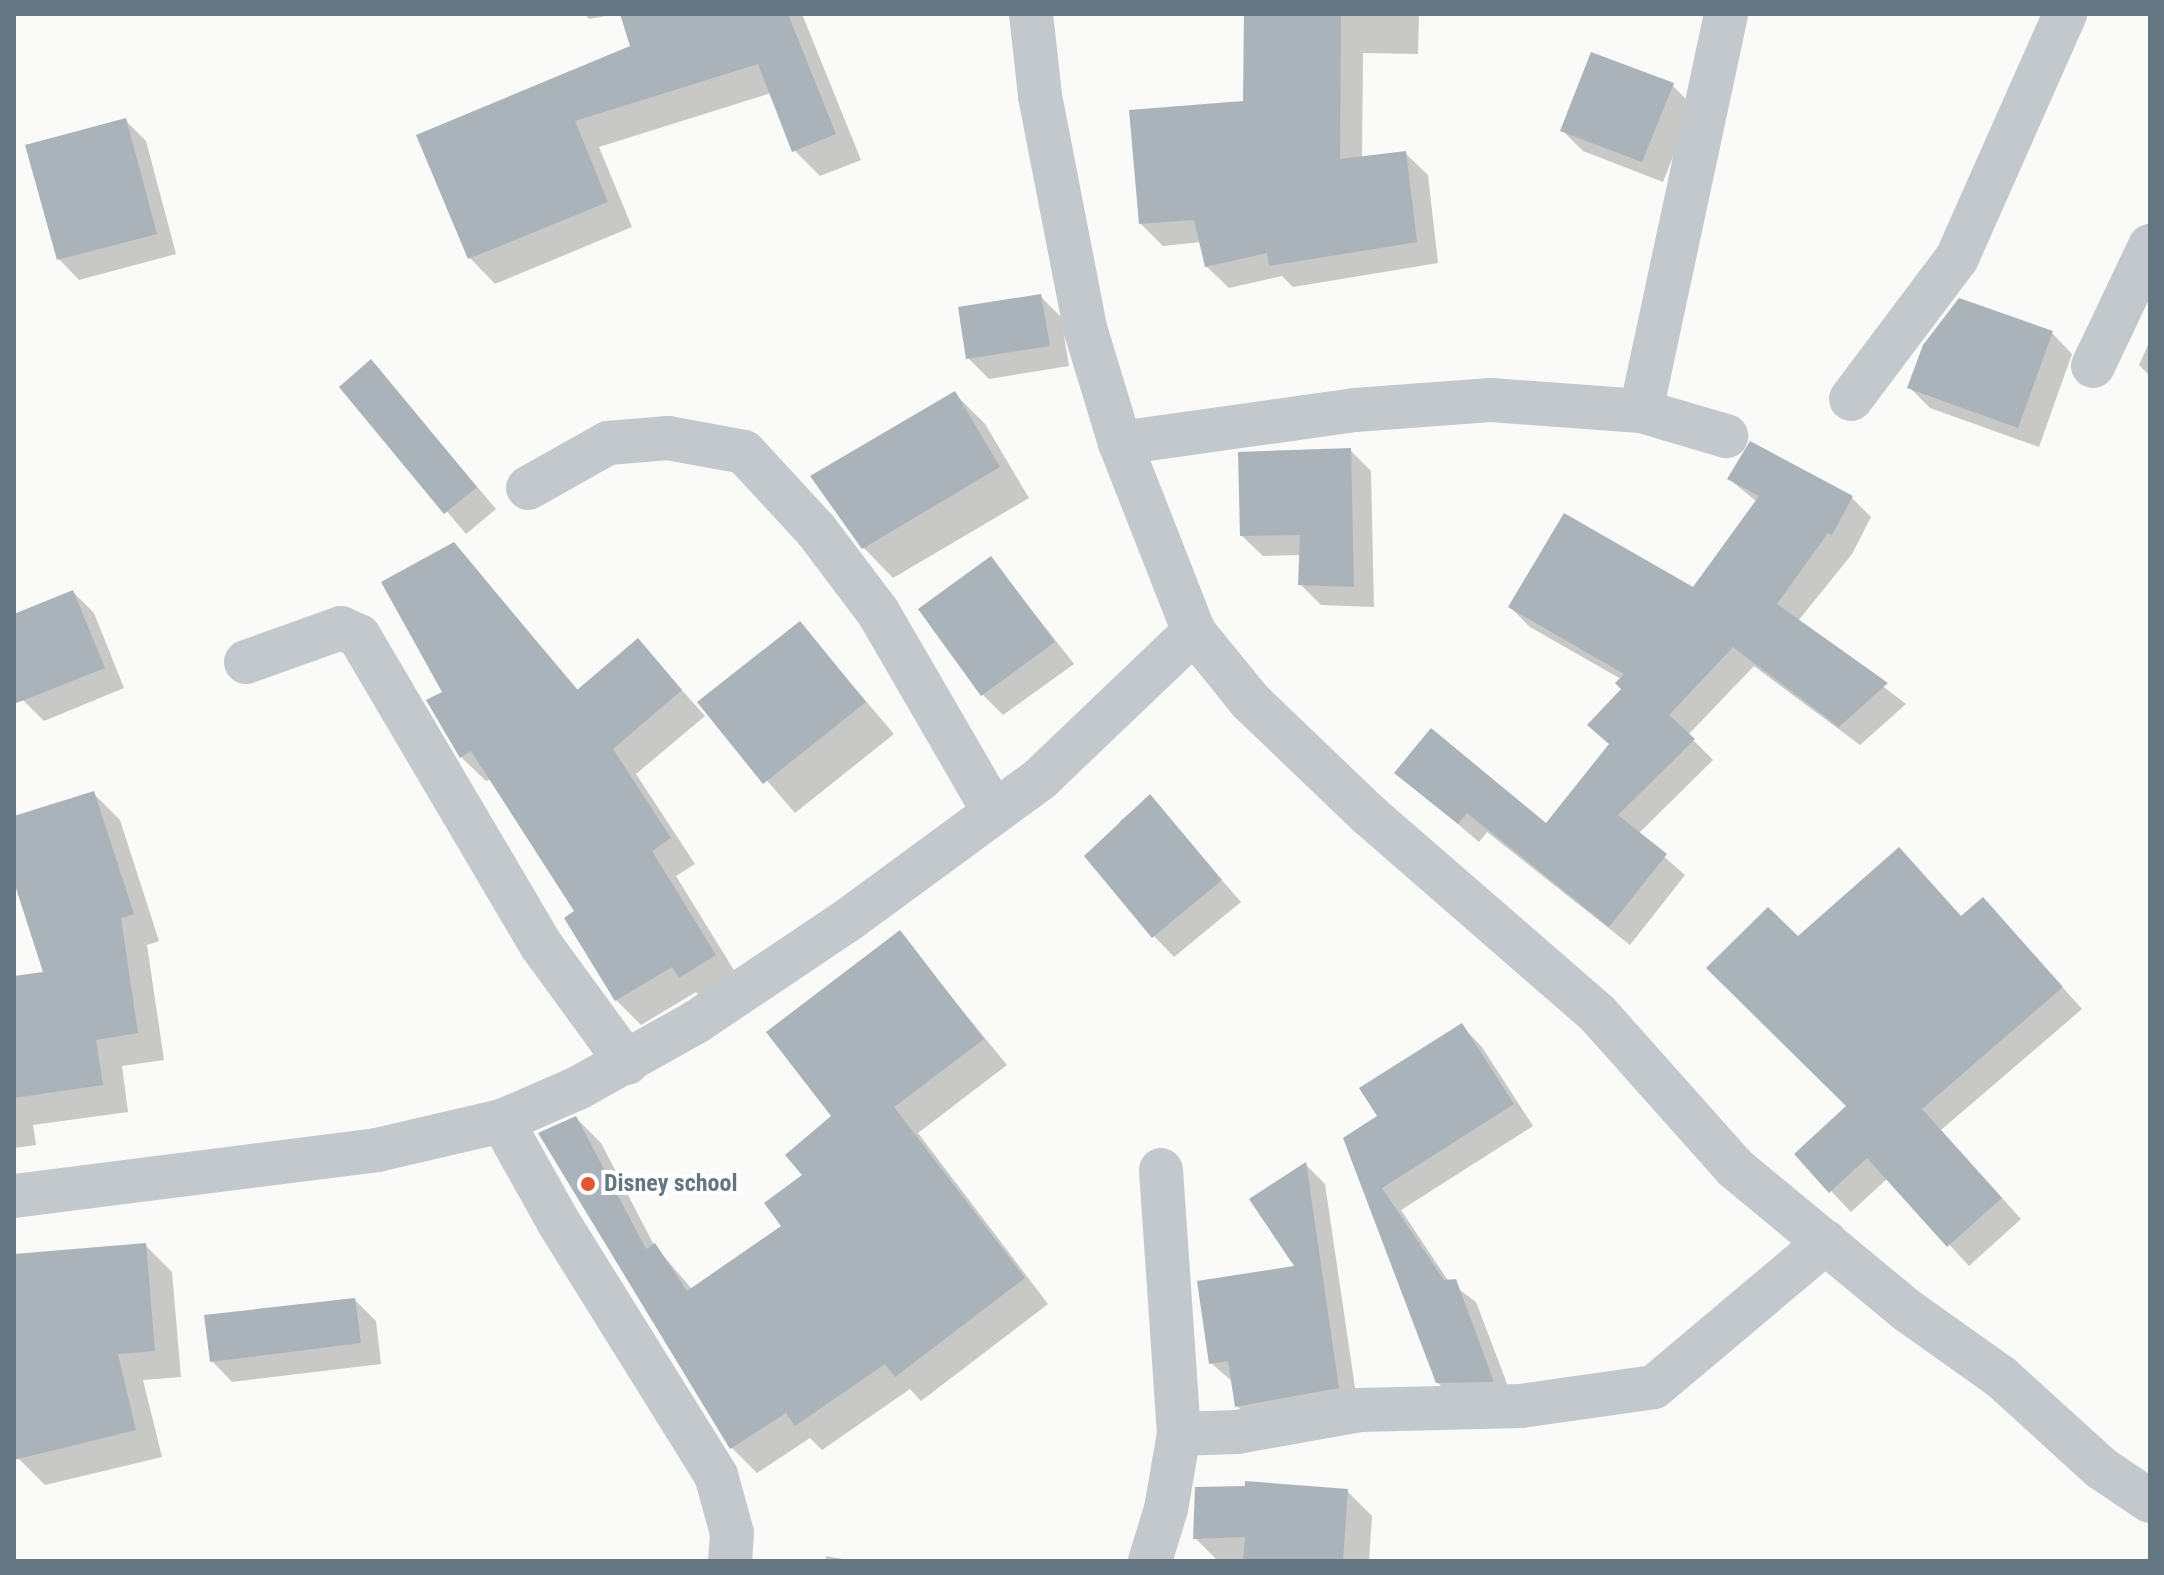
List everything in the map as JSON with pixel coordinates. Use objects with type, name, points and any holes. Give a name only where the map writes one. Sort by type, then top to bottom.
[{"type":"street","points":[[1031,14],[1040,96],[1085,328],[1120,443],[1194,632],[1250,701],[1336,784],[1597,1013],[1735,1168],[1908,1311],[2001,1377],[2101,1468],[2150,1501]]},
{"type":"street","points":[[1641,411],[1726,14]]},
{"type":"street","points":[[1851,399],[1957,258],[2065,14]]},
{"type":"street","points":[[2093,366],[2150,246]]},
{"type":"street","points":[[1120,443],[1355,410],[1491,400],[1641,411],[1726,436]]},
{"type":"street","points":[[528,488],[608,443],[668,438],[744,452],[816,530],[878,612],[994,812]]},
{"type":"street","points":[[246,662],[341,628],[359,636],[541,945],[627,1063]]},
{"type":"street","points":[[14,1196],[377,1150],[502,1121],[627,1063],[848,920],[1041,778],[1194,632]]},
{"type":"street","points":[[502,1121],[559,1223],[716,1475],[732,1533],[730,1561]]},
{"type":"street","points":[[1150,1561],[1166,1509],[1179,1434],[1161,1170]]},
{"type":"street","points":[[1179,1434],[1237,1432],[1360,1410],[1521,1406],[1654,1387],[1826,1242]]},
{"type":"building","points":[[620,14],[788,14],[836,134],[792,152],[758,64],[575,121],[608,202],[468,259],[416,135],[630,46]]},
{"type":"building","points":[[1244,14],[1341,14],[1340,159],[1406,151],[1417,242],[1269,266],[1267,253],[1205,267],[1194,220],[1139,224],[1129,110],[1243,101]]},
{"type":"building","points":[[1591,52],[1674,83],[1642,162],[1560,131]]},
{"type":"building","points":[[126,118],[157,234],[57,260],[25,145]]},
{"type":"building","points":[[1041,294],[1050,346],[966,359],[958,307]]},
{"type":"building","points":[[1959,298],[2053,331],[2018,428],[1907,388],[1923,345]]},
{"type":"building","points":[[371,359],[477,487],[444,514],[339,387]]},
{"type":"building","points":[[955,391],[1000,467],[862,549],[810,476]]},
{"type":"building","points":[[1750,441],[1853,496],[1832,535],[1828,533],[1777,604],[1888,683],[1839,727],[1733,647],[1669,715],[1695,739],[1618,815],[1667,854],[1609,927],[1467,813],[1458,824],[1394,773],[1431,728],[1546,823],[1609,744],[1587,725],[1621,689],[1615,683],[1624,674],[1508,607],[1564,513],[1693,587],[1759,496],[1727,479]]},
{"type":"building","points":[[1351,448],[1354,587],[1298,585],[1300,535],[1240,536],[1238,452]]},
{"type":"building","points":[[454,542],[577,690],[638,638],[682,690],[613,749],[671,838],[652,851],[716,955],[679,978],[672,967],[615,1001],[564,918],[574,911],[471,751],[460,758],[426,700],[442,692],[381,582]]},
{"type":"building","points":[[991,556],[1055,642],[981,696],[918,609]]},
{"type":"building","points":[[73,590],[105,668],[14,704],[14,614]]},
{"type":"building","points":[[800,621],[866,702],[763,784],[697,702]]},
{"type":"building","points":[[94,791],[134,914],[121,918],[138,1033],[96,1040],[103,1085],[14,1098],[14,976],[43,972],[14,882],[14,816]]},
{"type":"building","points":[[1150,794],[1222,880],[1152,938],[1084,856]]},
{"type":"building","points":[[1899,847],[1961,916],[1983,897],[2063,987],[1922,1109],[2002,1198],[1947,1247],[1867,1158],[1829,1193],[1794,1154],[1846,1106],[1706,968],[1768,907],[1798,936]]},
{"type":"building","points":[[900,930],[984,1039],[894,1107],[1025,1278],[895,1377],[885,1364],[795,1426],[786,1413],[730,1449],[538,1133],[576,1116],[646,1249],[655,1243],[687,1291],[781,1226],[764,1203],[802,1175],[785,1155],[831,1116],[766,1032]]},
{"type":"building","points":[[1462,1023],[1514,1104],[1382,1188],[1444,1280],[1456,1279],[1494,1382],[1436,1383],[1343,1138],[1377,1116],[1359,1088]]},
{"type":"building","points":[[1306,1162],[1339,1388],[1235,1407],[1228,1361],[1209,1364],[1197,1281],[1294,1266],[1249,1199]]},
{"type":"building","points":[[146,1243],[155,1351],[118,1354],[136,1430],[14,1460],[14,1254]]},
{"type":"building","points":[[355,1298],[361,1343],[210,1362],[204,1315]]},
{"type":"building","points":[[1245,1481],[1348,1489],[1343,1561],[1243,1561],[1245,1537],[1193,1539],[1195,1487],[1245,1486]]},
{"type":"place","name":"Disney school","points":[[588,1184]]}]
